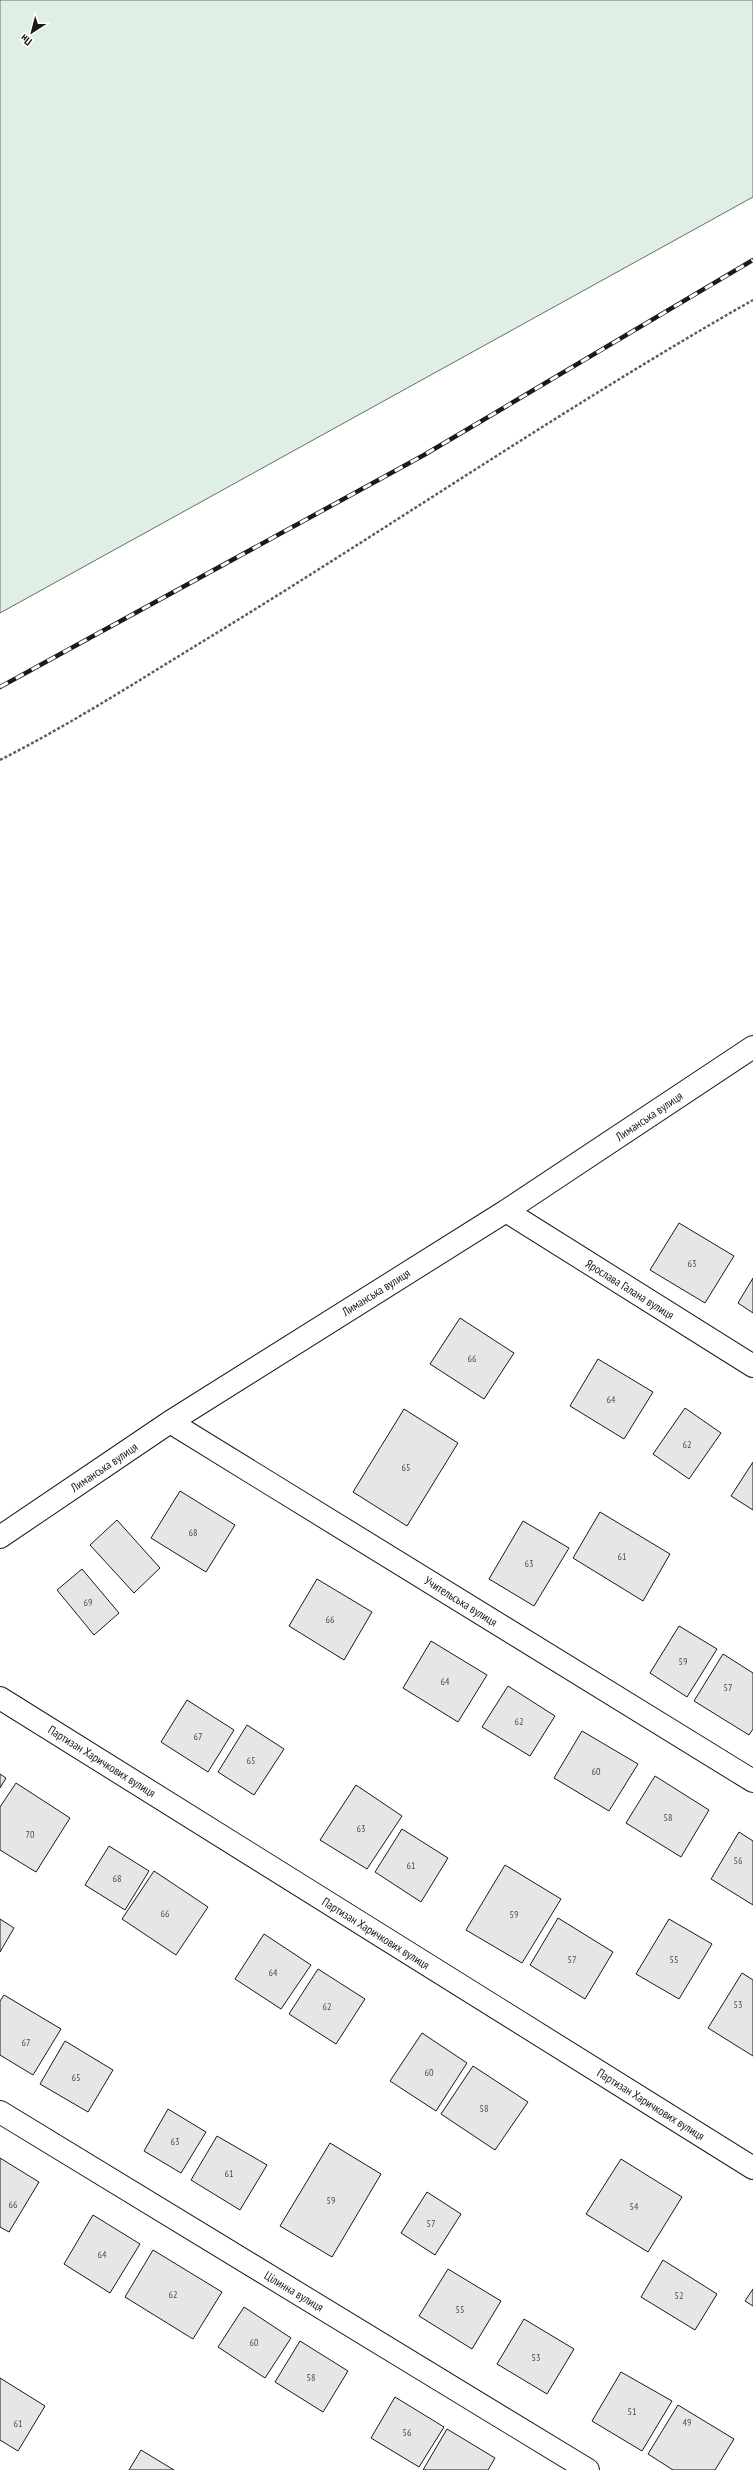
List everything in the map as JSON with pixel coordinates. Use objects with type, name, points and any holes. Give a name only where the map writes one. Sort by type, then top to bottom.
[{"type":"street","name":"Лиманська вулиця","points":[[0,1537],[170,1422],[506,1211],[753,1047]]},
{"type":"street","name":"Ярослава Галана вулиця","points":[[506,1211],[753,1366]]},
{"type":"street","name":"Учительська вулиця","points":[[170,1422],[753,1781]]},
{"type":"street","name":"Партизан Харичкових вулиця","points":[[0,1698],[753,2168]]},
{"type":"street","name":"Цілинна вулиця","points":[[0,2112],[588,2470]]},
{"type":"path","points":[[0,760],[58,730],[290,588],[683,340],[753,300]]},
{"type":"green space","points":[[0,0],[753,0],[753,197],[0,613]]},
{"type":"building","points":[[679,1223],[734,1256],[705,1303],[650,1270]]},
{"type":"building","points":[[753,1278],[753,1313],[738,1303]]},
{"type":"building","points":[[460,1318],[514,1353],[484,1399],[430,1364]]},
{"type":"building","points":[[598,1359],[653,1392],[624,1439],[570,1406]]},
{"type":"building","points":[[685,1408],[721,1433],[689,1479],[653,1454]]},
{"type":"building","points":[[404,1409],[458,1443],[407,1526],[353,1492]]},
{"type":"building","points":[[753,1462],[753,1510],[731,1496]]},
{"type":"building","points":[[180,1491],[235,1525],[206,1572],[151,1538]]},
{"type":"building","points":[[600,1512],[670,1554],[643,1601],[573,1558]]},
{"type":"building","points":[[117,1520],[160,1568],[134,1593],[90,1545]]},
{"type":"building","points":[[523,1521],[569,1548],[534,1606],[489,1579]]},
{"type":"building","points":[[82,1569],[119,1613],[94,1635],[57,1590]]},
{"type":"building","points":[[317,1579],[372,1612],[344,1660],[289,1626]]},
{"type":"building","points":[[679,1626],[717,1649],[687,1697],[650,1673]]},
{"type":"building","points":[[431,1641],[487,1675],[458,1722],[403,1688]]},
{"type":"building","points":[[723,1654],[753,1673],[753,1729],[749,1735],[694,1701]]},
{"type":"building","points":[[508,1686],[555,1716],[530,1756],[482,1727]]},
{"type":"building","points":[[187,1700],[234,1730],[208,1772],[161,1742]]},
{"type":"building","points":[[247,1725],[284,1749],[254,1795],[218,1772]]},
{"type":"building","points":[[582,1731],[638,1764],[609,1811],[554,1778]]},
{"type":"building","points":[[0,1774],[6,1778],[0,1788]]},
{"type":"building","points":[[655,1776],[709,1810],[681,1857],[626,1823]]},
{"type":"building","points":[[16,1783],[70,1818],[36,1872],[0,1850],[0,1807]]},
{"type":"building","points":[[356,1785],[402,1816],[367,1869],[320,1840]]},
{"type":"building","points":[[402,1829],[448,1858],[421,1902],[375,1872]]},
{"type":"building","points":[[739,1832],[753,1841],[753,1905],[711,1879]]},
{"type":"building","points":[[109,1846],[149,1871],[125,1910],[85,1885]]},
{"type":"building","points":[[505,1865],[561,1899],[522,1963],[466,1930]]},
{"type":"building","points":[[154,1871],[208,1907],[176,1955],[122,1919]]},
{"type":"building","points":[[558,1918],[613,1952],[585,1999],[530,1965]]},
{"type":"building","points":[[0,1919],[14,1928],[0,1952]]},
{"type":"building","points":[[669,1919],[712,1944],[679,1999],[636,1974]]},
{"type":"building","points":[[264,1934],[311,1965],[281,2009],[235,1979]]},
{"type":"building","points":[[318,1969],[365,1999],[336,2044],[289,2014]]},
{"type":"building","points":[[742,1973],[753,1980],[753,2056],[708,2028]]},
{"type":"building","points":[[4,1995],[61,2029],[33,2075],[0,2055],[0,2001]]},
{"type":"building","points":[[422,2033],[467,2063],[436,2111],[390,2081]]},
{"type":"building","points":[[65,2041],[113,2070],[88,2112],[40,2084]]},
{"type":"building","points":[[473,2066],[528,2102],[495,2150],[441,2114]]},
{"type":"building","points":[[168,2109],[206,2132],[181,2173],[144,2151]]},
{"type":"building","points":[[217,2136],[267,2165],[240,2210],[191,2180]]},
{"type":"building","points":[[330,2143],[381,2174],[332,2257],[280,2226]]},
{"type":"building","points":[[0,2158],[39,2182],[9,2232],[0,2227]]},
{"type":"building","points":[[621,2159],[682,2197],[648,2252],[586,2214]]},
{"type":"building","points":[[427,2192],[461,2214],[435,2255],[401,2233]]},
{"type":"building","points":[[93,2215],[140,2244],[110,2293],[64,2264]]},
{"type":"building","points":[[153,2250],[222,2292],[193,2339],[125,2297]]},
{"type":"building","points":[[663,2260],[717,2294],[695,2330],[641,2297]]},
{"type":"building","points":[[448,2269],[501,2301],[472,2349],[419,2316]]},
{"type":"building","points":[[753,2289],[753,2306],[745,2301]]},
{"type":"building","points":[[244,2307],[291,2338],[265,2378],[218,2347]]},
{"type":"building","points":[[524,2319],[574,2349],[547,2394],[497,2364]]},
{"type":"building","points":[[300,2341],[348,2371],[323,2412],[275,2382]]},
{"type":"building","points":[[621,2372],[672,2401],[642,2451],[592,2421]]},
{"type":"building","points":[[0,2378],[45,2406],[18,2451],[0,2440]]},
{"type":"building","points":[[395,2397],[444,2427],[419,2467],[371,2438]]},
{"type":"building","points":[[678,2405],[734,2439],[715,2470],[673,2470],[648,2454]]},
{"type":"building","points":[[447,2429],[495,2458],[488,2470],[423,2470]]},
{"type":"building","points":[[141,2450],[174,2470],[129,2470]]},
{"type":"railway","points":[[0,687],[424,455],[753,260]]}]
